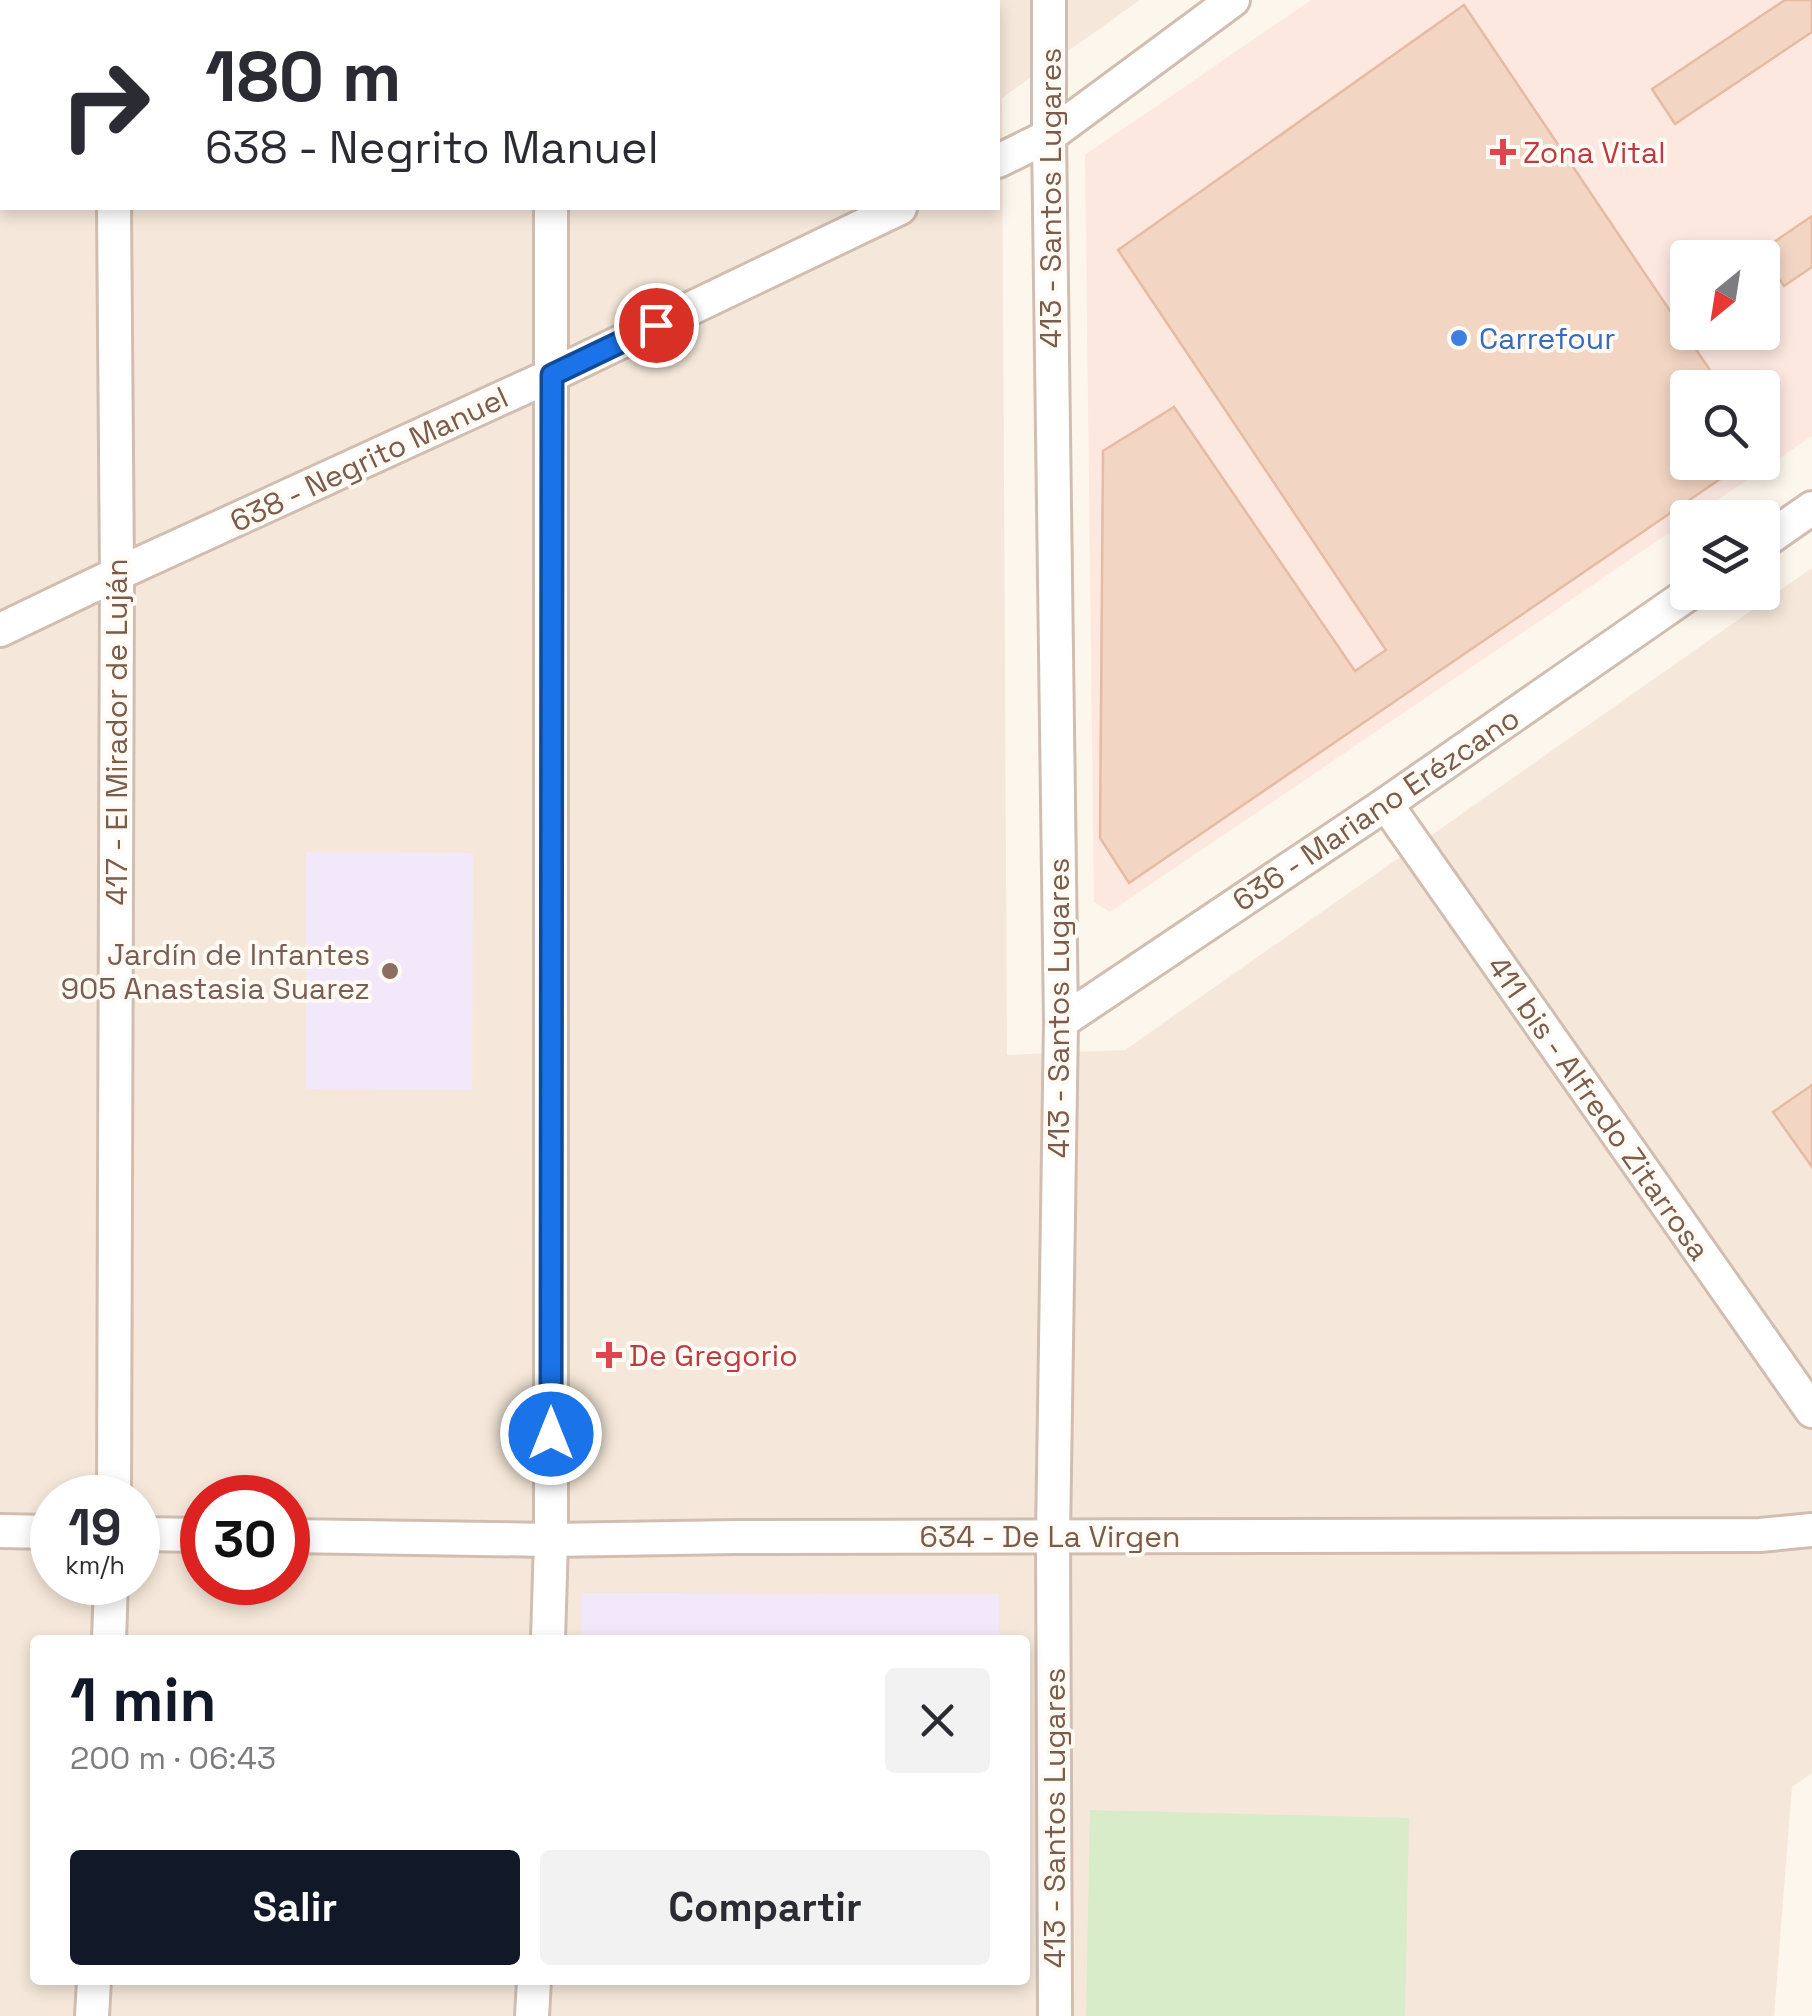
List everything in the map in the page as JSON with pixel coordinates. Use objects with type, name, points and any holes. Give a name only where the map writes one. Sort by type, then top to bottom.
[{"type":"street","name":"413 - Santos Lugares","points":[[1049,0],[1060,1022],[1053,1536],[1054,2016]]},
{"type":"street","points":[[1000,160],[1048,136],[1233,0]]},
{"type":"street","name":"417 - El Mirador de Luján","points":[[114,210],[114,1475]]},
{"type":"street","points":[[548,1635],[552,1540],[551,210]]},
{"type":"street","name":"638 - Negrito Manuel","points":[[0,630],[552,375],[896,210]]},
{"type":"street","points":[[1780,530],[1812,508]]},
{"type":"street","name":"636 - Mariano Erézcano","points":[[1060,1022],[1386,804],[1670,606]]},
{"type":"street","name":"411 bis - Alfredo Zitarrosa","points":[[1386,804],[1812,1411]]},
{"type":"street","name":"634 - De La Virgen","points":[[310,1536],[552,1540],[756,1536],[1760,1535],[1812,1530]]},
{"type":"street","points":[[0,1531],[30,1532]]},
{"type":"street","points":[[109,1635],[111,1605]]},
{"type":"street","points":[[92,2016],[94,1985]]},
{"type":"street","points":[[532,2016],[534,1985]]},
{"type":"shaded area","points":[[1000,0],[1140,0],[1002,98],[1007,1055],[1125,1050],[1752,610],[1780,610],[1780,590],[1812,568],[1812,1773],[1792,1787],[1774,2016],[0,2016],[0,210],[1000,210]]},
{"type":"shaded area","points":[[1311,0],[1812,0],[1812,436],[1780,458],[1780,370],[1670,370],[1670,480],[1747,480],[1717,500],[1670,500],[1670,533],[1110,912],[1094,902],[1085,155]]},
{"type":"shaded area","name":"Jardín de Infantes 905 Anastasia Suarez","points":[[306,852],[473,853],[472,1090],[306,1089]]},
{"type":"shaded area","points":[[581,1593],[999,1594],[999,1635],[581,1635]]},
{"type":"green space","points":[[1090,1810],[1409,1818],[1405,2016],[1086,2016]]},
{"type":"building","points":[[1785,0],[1812,0],[1812,32],[1675,124],[1652,89]]},
{"type":"building","points":[[1464,5],[1670,311],[1670,350],[1696,350],[1710,370],[1670,370],[1670,480],[1719,480],[1689,500],[1670,500],[1670,513],[1129,883],[1100,838],[1103,451],[1174,407],[1355,671],[1386,650],[1118,250]]},
{"type":"building","points":[[1812,216],[1812,267],[1784,286],[1780,280],[1777,240]]},
{"type":"building","points":[[1812,1085],[1812,1167],[1773,1112]]},
{"type":"place","name":"Zona Vital","points":[[1503,152]]},
{"type":"place","name":"Carrefour","points":[[1459,338]]},
{"type":"place","name":"Jardín de Infantes 905 Anastasia Suarez","points":[[390,971]]},
{"type":"place","name":"De Gregorio","points":[[609,1355]]},
{"type":"route","points":[[551,1434],[552,375],[656,325]]}]
